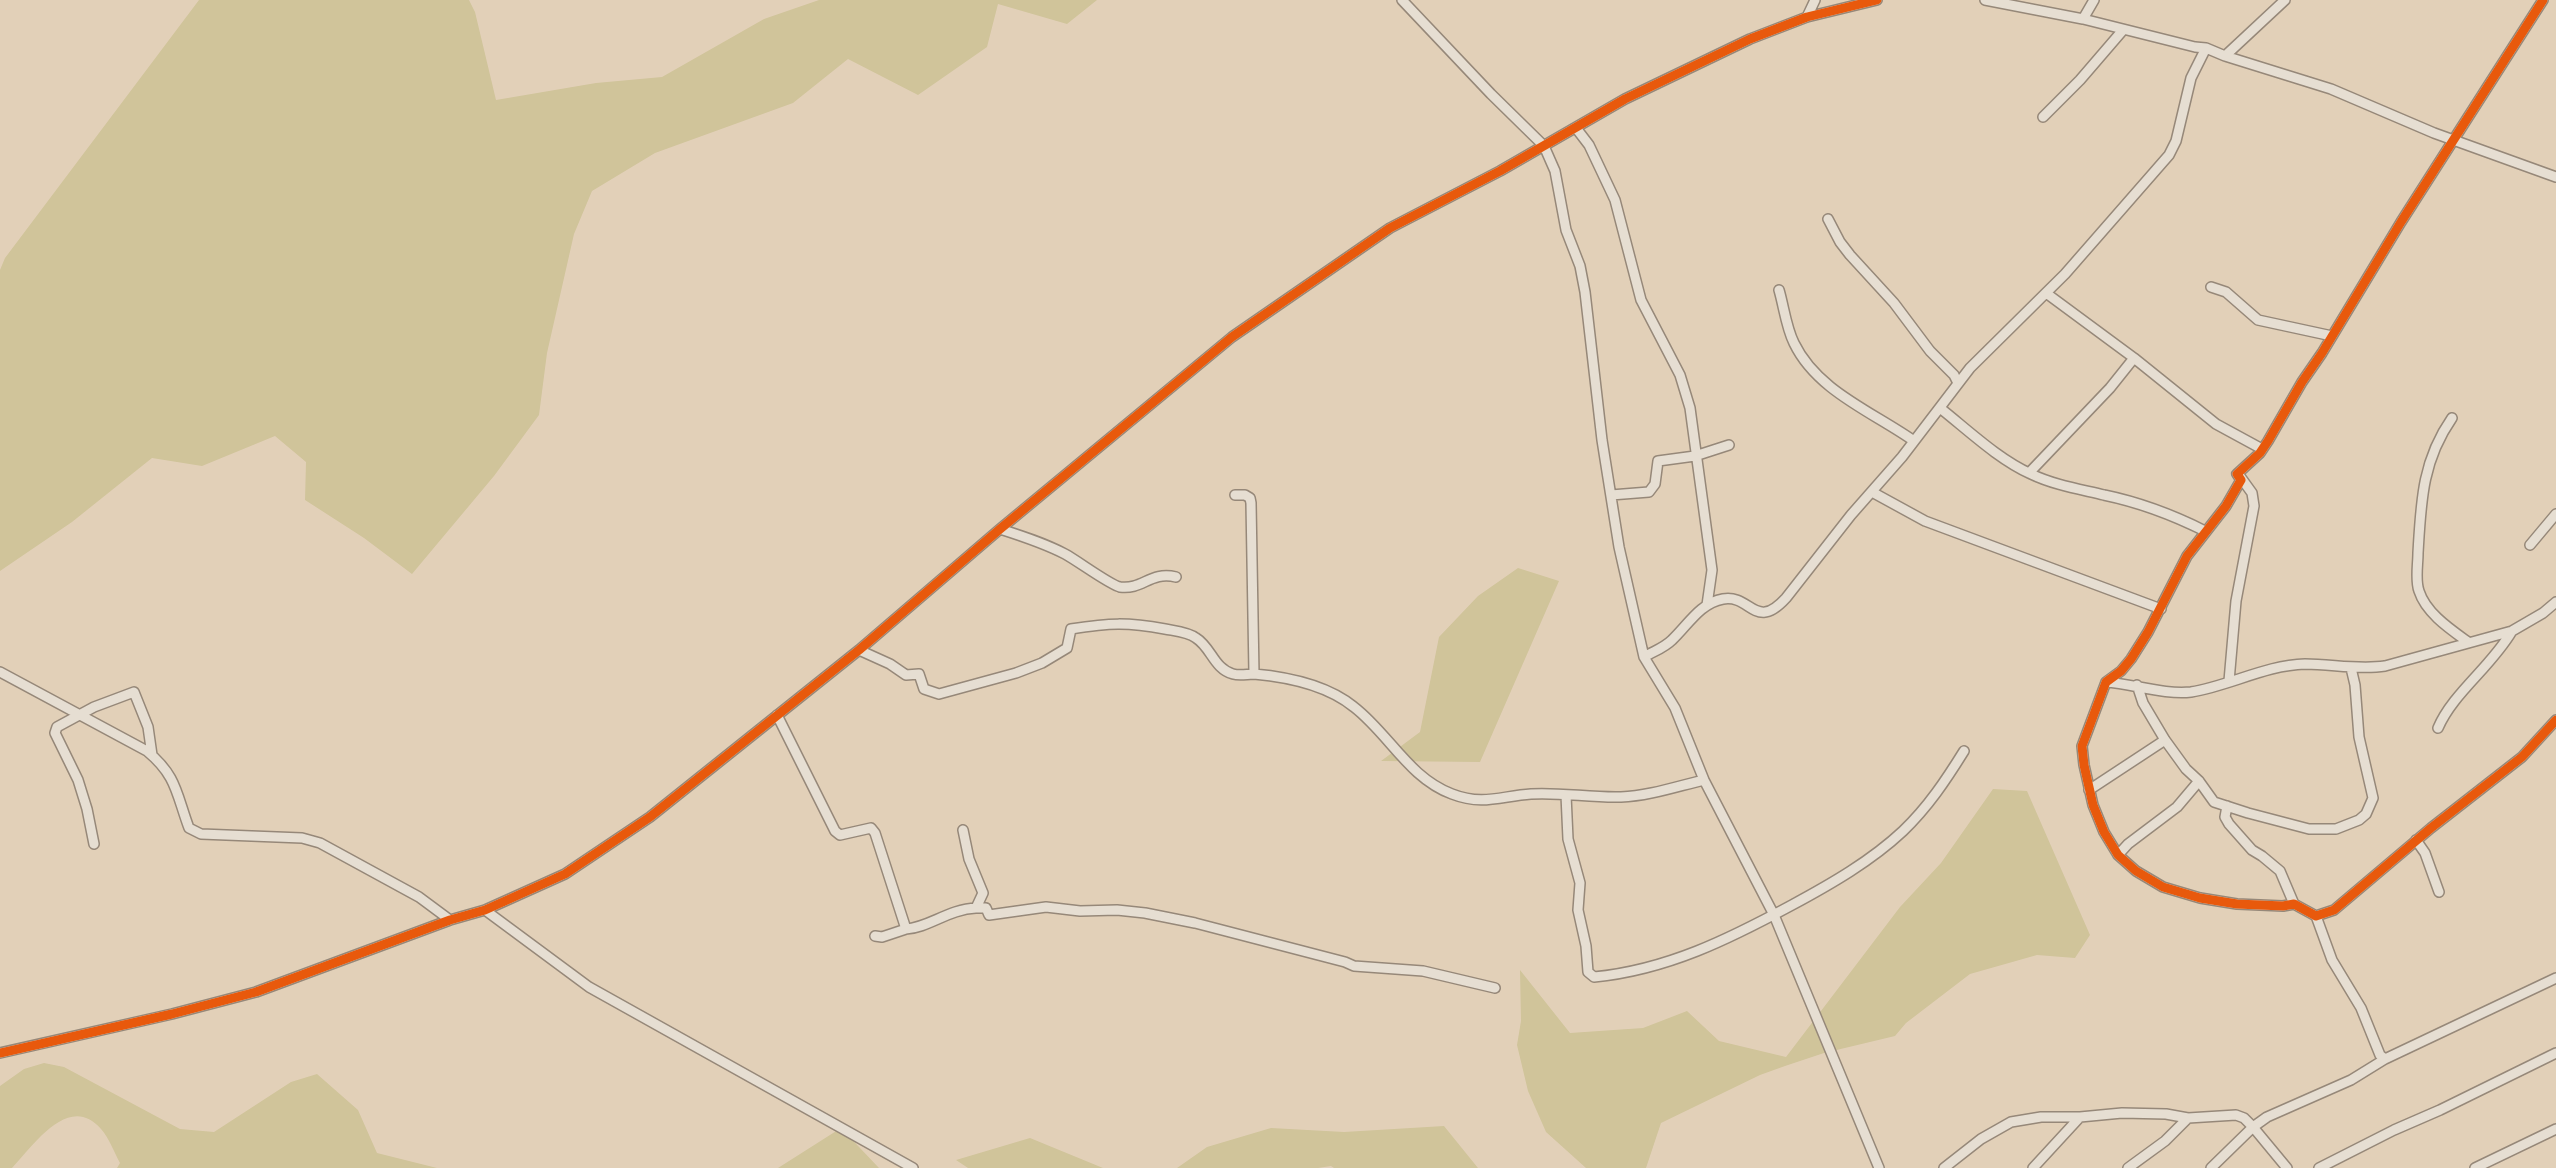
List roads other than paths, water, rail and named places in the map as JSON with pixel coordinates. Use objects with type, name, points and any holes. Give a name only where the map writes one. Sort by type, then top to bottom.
[{"type":"street","points":[[1402,0],[1544,146],[1555,171],[1566,230],[1580,266],[1585,292],[1602,440],[1619,547],[1644,657],[1675,708],[1704,779],[1774,915],[1879,1168]]},
{"type":"street","points":[[1807,16],[1815,0]]},
{"type":"street","points":[[0,1053],[256,992],[450,920],[485,910],[565,874],[650,817],[859,650],[1232,337],[1390,228],[1544,146],[1625,99],[1750,39],[1807,16],[1877,0]]},
{"type":"street","points":[[1985,0],[2083,19],[2206,48],[2331,89],[2556,177]]},
{"type":"street","points":[[2083,19],[2094,0]]},
{"type":"street","points":[[2225,56],[2285,0]]},
{"type":"street","points":[[2238,474],[2263,449],[2543,0]]},
{"type":"street","points":[[2043,117],[2080,80],[2123,30]]},
{"type":"street","points":[[1644,657],[1673,639],[1707,605],[1727,598],[1765,613],[1775,610],[1914,441],[1958,383],[1989,348],[2090,247],[2169,155],[2176,141],[2191,78],[2206,48]]},
{"type":"street","points":[[1576,128],[1590,145],[1615,200],[1641,300],[1680,375],[1690,408],[1712,570],[1707,605]]},
{"type":"street","points":[[1828,219],[1845,248],[1894,303],[1958,383]]},
{"type":"street","points":[[2211,287],[2226,292],[2258,320],[2332,336]]},
{"type":"street","points":[[1779,290],[1792,340],[1817,375],[1852,402],[1914,441]]},
{"type":"street","points":[[2046,293],[2134,358],[2216,424],[2263,449]]},
{"type":"street","points":[[2029,473],[2110,388],[2134,358]]},
{"type":"street","points":[[1940,408],[2029,473],[2071,488],[2106,495],[2162,512],[2205,531]]},
{"type":"street","points":[[2452,418],[2442,433],[2430,462],[2422,491],[2418,591],[2445,625],[2468,642]]},
{"type":"street","points":[[1611,495],[1649,492],[1655,484],[1658,461],[1695,456],[1729,445]]},
{"type":"street","points":[[2238,474],[2241,480],[2226,506],[2187,556],[2161,609],[2131,659],[2106,682],[2082,746],[2089,790],[2098,818],[2118,855],[2148,879],[2163,887],[2200,898],[2237,904],[2294,904]]},
{"type":"street","points":[[2229,681],[2236,601],[2254,506],[2252,494],[2238,474]]},
{"type":"street","points":[[1872,492],[1925,522],[2161,609]]},
{"type":"street","points":[[1235,495],[1245,495],[1250,498],[1251,503],[1254,674]]},
{"type":"street","points":[[2530,545],[2556,514]]},
{"type":"street","points":[[1000,529],[1044,543],[1093,569],[1118,587],[1133,587],[1163,573],[1176,577]]},
{"type":"street","points":[[2106,682],[2186,692],[2204,690],[2229,681],[2305,664],[2370,668],[2404,662],[2512,631],[2556,602]]},
{"type":"street","points":[[859,650],[890,664],[906,675],[919,674],[924,690],[939,694],[1042,663],[1067,648],[1071,629],[1111,622],[1134,623],[1196,637],[1224,670],[1234,675],[1254,674],[1312,685],[1353,706],[1381,732],[1402,759],[1424,778],[1451,794],[1480,801],[1532,794],[1623,797],[1704,779]]},
{"type":"street","points":[[2438,728],[2445,712],[2501,651],[2512,631]]},
{"type":"street","points":[[2137,685],[2143,703],[2165,740],[2214,802],[2309,829],[2336,829],[2366,814],[2373,797],[2358,737],[2357,701],[2351,668]]},
{"type":"street","points":[[0,672],[162,763],[171,775],[192,831],[201,834],[302,838],[320,843],[419,897],[450,920]]},
{"type":"street","points":[[94,844],[88,809],[78,780],[55,733],[61,724],[118,696],[134,692],[148,727],[152,755]]},
{"type":"street","points":[[777,715],[835,831],[841,835],[871,828],[875,833],[906,929]]},
{"type":"street","points":[[2316,916],[2334,910],[2416,840],[2522,757],[2556,720]]},
{"type":"street","points":[[2089,790],[2165,740]]},
{"type":"street","points":[[1566,795],[1568,839],[1580,883],[1578,910],[1586,946],[1586,964],[1588,972],[1594,977],[1645,968],[1684,957],[1736,935],[1829,885],[1902,832],[1931,802],[1964,751]]},
{"type":"street","points":[[2118,855],[2177,807],[2199,781]]},
{"type":"street","points":[[2227,806],[2225,817],[2229,824],[2252,850],[2280,871],[2294,904],[2316,916],[2335,967],[2361,1008],[2380,1055],[2385,1059]]},
{"type":"street","points":[[963,830],[969,859],[983,893],[976,908]]},
{"type":"street","points":[[2416,840],[2425,853],[2439,892]]},
{"type":"street","points":[[874,936],[882,937],[913,928],[948,913],[976,908],[986,908],[989,915],[1046,907],[1080,911],[1117,910],[1195,923],[1354,966],[1423,971],[1495,988]]},
{"type":"street","points":[[485,910],[589,987],[913,1168]]},
{"type":"street","points":[[2211,1168],[2253,1127],[2296,1102],[2351,1080],[2385,1059],[2556,978]]},
{"type":"street","points":[[2319,1168],[2556,1053]]},
{"type":"street","points":[[1944,1168],[1981,1139],[2011,1122],[2041,1117],[2122,1113],[2166,1114],[2188,1118],[2236,1115],[2244,1118],[2253,1127],[2287,1168]]},
{"type":"street","points":[[2033,1168],[2081,1117]]},
{"type":"street","points":[[2128,1168],[2165,1141],[2188,1118]]},
{"type":"street","points":[[2475,1168],[2556,1129]]}]
